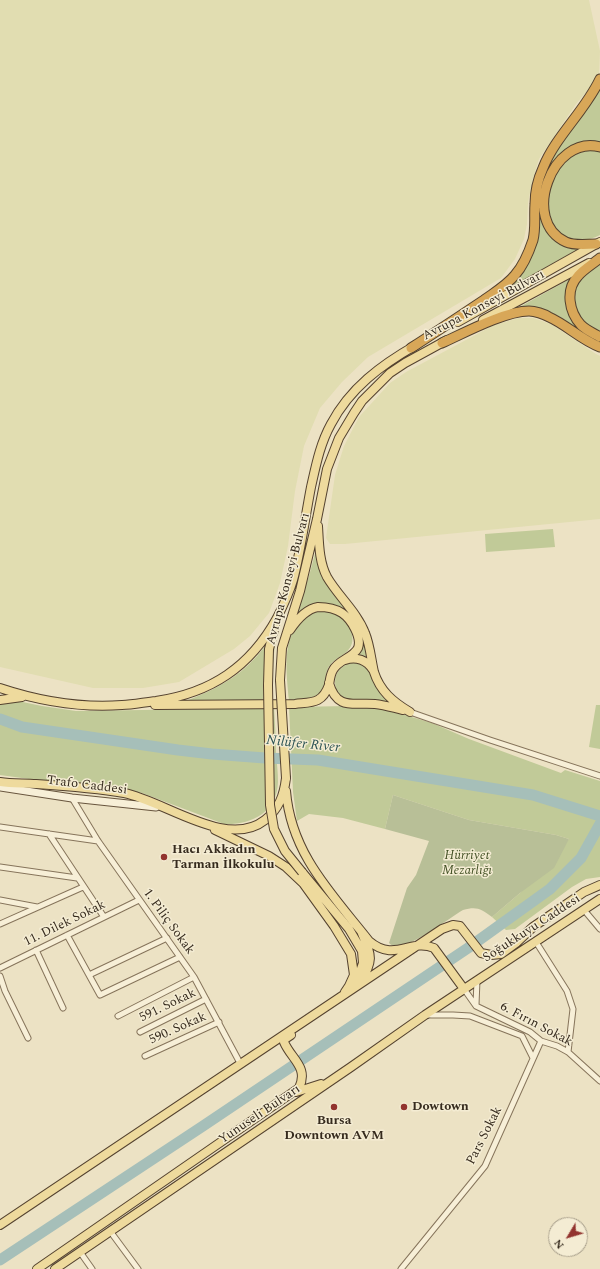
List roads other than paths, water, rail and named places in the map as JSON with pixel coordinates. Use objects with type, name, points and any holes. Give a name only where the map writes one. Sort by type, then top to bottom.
[{"type":"highway","points":[[411,348],[503,287],[517,274],[528,253],[533,239],[535,226],[535,203],[542,170],[548,156],[593,93],[600,79]]},
{"type":"highway","points":[[598,243],[574,244],[566,242],[558,236],[546,221],[544,196],[552,172],[565,155],[583,146],[594,145],[600,147]]},
{"type":"highway","points":[[600,257],[578,276],[573,283],[570,293],[572,310],[576,319],[590,332],[600,336]]},
{"type":"highway","points":[[442,343],[504,316],[516,312],[530,311],[549,316],[589,343],[600,347]]},
{"type":"main road","name":"Avrupa Konseyi Bulvarı","points":[[0,688],[29,696],[71,704],[122,705],[185,695],[219,680],[235,670],[258,647],[271,629],[285,603],[293,580],[319,452],[331,424],[345,402],[365,379],[411,348],[598,243]]},
{"type":"main road","name":"Avrupa Konseyi Bulvarı","points":[[0,782],[85,788],[126,794],[144,798],[196,820],[224,829],[242,830],[258,825],[270,816],[284,792],[286,778],[280,680],[282,648],[300,591],[327,469],[339,438],[362,401],[390,373],[600,257]]},
{"type":"main road","points":[[317,519],[321,559],[327,576],[337,592],[353,612],[365,632],[374,672],[382,689],[395,703],[410,712]]},
{"type":"main road","points":[[122,705],[295,704],[315,702],[321,699],[325,694],[332,670],[340,662],[354,653],[358,647],[358,638],[351,624],[342,613],[330,608],[317,607],[306,613],[295,622],[286,635]]},
{"type":"main road","points":[[278,616],[269,649],[268,685],[270,805],[274,829],[285,851],[349,929],[362,951],[363,963],[360,973],[356,982],[348,993]]},
{"type":"main road","points":[[340,662],[358,658],[367,663],[374,672]]},
{"type":"main road","points":[[329,684],[335,696],[343,703],[354,705],[378,704],[410,712]]},
{"type":"main road","points":[[0,700],[29,696]]},
{"type":"main road","points":[[0,778],[28,783]]},
{"type":"main road","points":[[286,778],[290,815],[305,855],[313,869],[369,941],[376,947],[398,951],[417,945],[434,948],[464,989]]},
{"type":"main road","name":"Trafo Caddesi","points":[[0,787],[72,798],[146,805],[170,809]]},
{"type":"main road","points":[[196,820],[248,847],[270,856],[286,867],[303,883],[334,926],[351,954],[354,975],[349,986],[337,1000]]},
{"type":"main road","name":"Soğukkuyu Caddesi","points":[[417,945],[442,929],[453,925],[460,926],[478,950],[486,955],[501,954],[516,944],[533,927],[584,892],[600,885]]},
{"type":"main road","name":"Soğukkuyu Caddesi","points":[[478,980],[600,899]]},
{"type":"main road","points":[[293,1093],[299,1088],[302,1082],[302,1071],[288,1050],[284,1042],[285,1039],[340,1004],[359,985],[368,970],[370,958],[369,950],[361,931]]},
{"type":"main road","points":[[0,1225],[240,1063],[348,993],[417,945]]},
{"type":"main road","name":"Yunuseli Bulvarı","points":[[55,1269],[478,980]]},
{"type":"main road","points":[[293,1093],[334,1079]]},
{"type":"main road","name":"Yunuseli Bulvarı","points":[[37,1269],[293,1093]]},
{"type":"street","points":[[410,712],[600,776]]},
{"type":"street","name":"1. Piliç Sokak","points":[[72,798],[98,841],[194,977],[240,1063]]},
{"type":"street","points":[[0,827],[98,841]]},
{"type":"street","points":[[49,834],[104,917]]},
{"type":"street","points":[[0,866],[78,878]]},
{"type":"street","points":[[0,924],[84,887]]},
{"type":"street","points":[[0,900],[38,907]]},
{"type":"street","name":"11. Dilek Sokak","points":[[0,968],[139,900]]},
{"type":"street","points":[[584,910],[600,929]]},
{"type":"street","points":[[68,935],[100,995],[180,957]]},
{"type":"street","points":[[89,975],[167,938]]},
{"type":"street","points":[[536,942],[568,991],[573,1009],[568,1052]]},
{"type":"street","points":[[36,950],[63,1008]]},
{"type":"street","points":[[0,976],[5,991],[28,1038]]},
{"type":"street","points":[[118,1016],[194,977]]},
{"type":"street","points":[[476,1006],[478,980]]},
{"type":"street","name":"6. Fırın Sokak","points":[[464,989],[476,1006],[530,1032],[541,1041],[557,1046],[568,1052],[600,1081]]},
{"type":"street","name":"591. Sokak","points":[[140,1032],[206,999]]},
{"type":"street","name":"6. Fırın Sokak","points":[[425,1015],[470,1016],[522,1036],[533,1058]]},
{"type":"street","name":"590. Sokak","points":[[145,1056],[219,1022]]},
{"type":"street","name":"Pars Sokak","points":[[401,1269],[485,1166],[541,1041]]},
{"type":"street","points":[[110,1231],[138,1269]]},
{"type":"street","points":[[80,1252],[92,1269]]},
{"type":"waterway","name":"Nilüfer River","points":[[0,719],[22,727],[178,750],[265,758],[318,760],[533,795],[600,816]]},
{"type":"waterway","points":[[0,1260],[468,948],[550,889],[581,858],[600,824]]},
{"type":"place","name":"Hacı Akkadın Tarman İlkokulu","points":[[164,857]]},
{"type":"place","name":"Bursa Downtown AVM","points":[[334,1107]]},
{"type":"place","name":"Dowtown","points":[[404,1107]]},
{"type":"park label","name":"Hürriyet Mezarlığı","points":[[467,864]]}]
